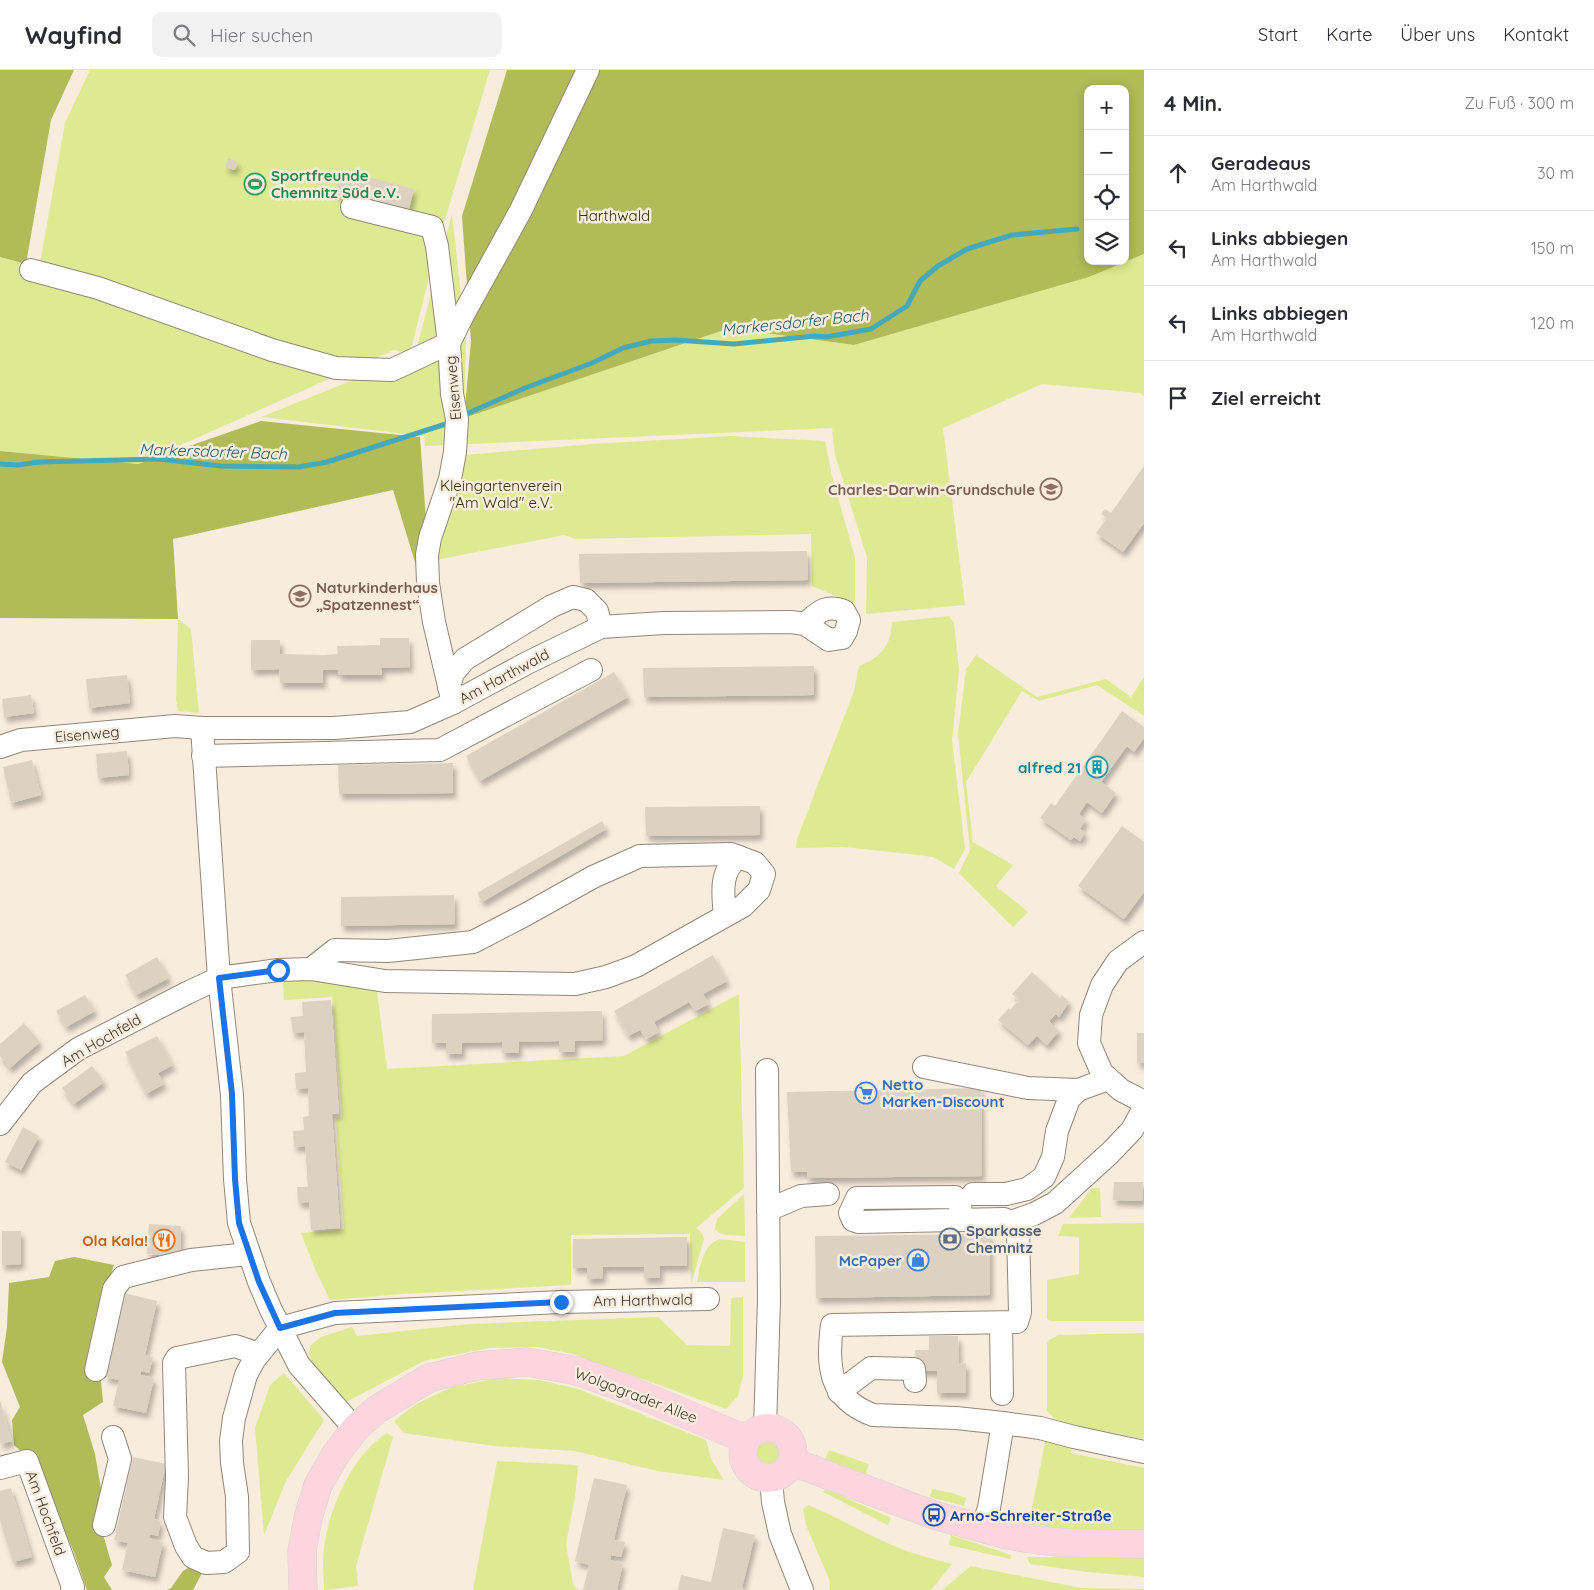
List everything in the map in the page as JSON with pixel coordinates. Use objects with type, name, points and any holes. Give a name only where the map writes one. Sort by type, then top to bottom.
[{"type":"main road","name":"Wolgograder Allee","points":[[304,1590],[302,1551],[308,1518],[318,1485],[336,1454],[355,1428],[376,1410],[429,1378],[477,1366],[527,1362],[578,1371],[756,1434],[774,1428],[784,1434],[791,1442],[794,1453],[792,1462]]},
{"type":"main road","points":[[756,1434],[743,1452],[745,1463],[751,1472],[760,1478],[771,1479],[782,1475],[790,1468],[792,1462],[934,1515],[1021,1538],[1068,1543],[1144,1544]]},
{"type":"street","name":"Eisenweg","points":[[451,695],[434,622],[428,583],[427,555],[430,538],[450,478],[455,452],[457,419],[452,394],[449,343],[520,212],[588,70]]},
{"type":"street","points":[[31,270],[98,288],[272,350],[336,368],[392,370],[449,343],[437,246],[432,227],[352,207]]},
{"type":"street","points":[[451,695],[453,673],[465,659],[552,606],[573,597],[586,600],[597,611],[600,627]]},
{"type":"street","name":"Am Harthwald","points":[[175,726],[202,728],[334,728],[410,722],[451,695],[527,663],[600,627],[664,622],[791,622],[805,624]]},
{"type":"street","points":[[203,756],[440,750],[591,670]]},
{"type":"street","name":"Eisenweg","points":[[0,747],[21,740],[175,726]]},
{"type":"street","points":[[202,728],[219,978],[232,1094],[236,1196],[239,1223],[259,1282],[299,1365],[355,1428]]},
{"type":"street","points":[[219,978],[278,970],[311,969],[385,980],[575,984],[606,977],[636,966],[743,906],[759,890],[764,874],[755,863],[731,854],[640,856],[593,876],[473,942],[388,951],[335,950],[311,969]]},
{"type":"street","points":[[725,916],[724,880],[733,861],[739,857]]},
{"type":"street","points":[[1144,942],[1118,961],[1102,985],[1091,1015],[1089,1042],[1102,1074],[1121,1090],[1144,1102]]},
{"type":"street","name":"Am Hochfeld","points":[[0,1124],[32,1083],[78,1049],[219,978]]},
{"type":"street","points":[[924,1067],[1028,1088],[1078,1090],[1108,1079]]},
{"type":"street","points":[[756,1434],[769,1300],[767,1070]]},
{"type":"street","points":[[973,1194],[1006,1194],[1027,1189],[1044,1177],[1053,1157],[1057,1131],[1069,1099],[1078,1090]]},
{"type":"street","points":[[1011,1222],[1040,1212],[1055,1203],[1110,1153],[1132,1130],[1144,1108]]},
{"type":"street","points":[[768,1210],[801,1196],[828,1194]]},
{"type":"street","points":[[967,1219],[1004,1219],[1015,1225],[1018,1232],[1020,1312],[1017,1322],[1001,1324],[832,1325],[829,1360],[832,1375],[840,1392],[850,1404],[872,1415],[956,1418],[1040,1428],[1144,1452]]},
{"type":"street","points":[[96,1370],[114,1289],[123,1277],[191,1260],[248,1254]]},
{"type":"street","name":"Am Harthwald","points":[[280,1328],[335,1313],[552,1303],[708,1299]]},
{"type":"street","points":[[1001,1324],[1002,1394]]},
{"type":"street","points":[[259,1354],[235,1346],[177,1358],[174,1362],[177,1478],[175,1517],[189,1552],[193,1557],[206,1563],[224,1562],[238,1552],[238,1521],[231,1440],[234,1418],[246,1374],[280,1328]]},
{"type":"street","points":[[840,1392],[871,1368],[914,1369],[915,1381]]},
{"type":"street","points":[[982,1528],[989,1508],[1003,1423]]},
{"type":"street","points":[[104,1525],[120,1459],[113,1438]]},
{"type":"street","name":"Am Hochfeld","points":[[0,1468],[27,1461],[73,1587],[72,1590]]},
{"type":"street","points":[[771,1479],[773,1502],[780,1534],[802,1590]]},
{"type":"green space","points":[[0,70],[74,70],[51,120],[26,264],[0,257]]},
{"type":"green space","name":"Sportfreunde Chemnitz Süd e.V.","points":[[90,70],[490,70],[437,246],[410,353],[394,350],[138,464],[0,451],[0,257],[39,269],[65,123]]},
{"type":"green space","name":"Harthwald","points":[[507,70],[1144,70],[1144,254],[1129,260],[1129,85],[1084,85],[1084,265],[1118,265],[1089,277],[854,345],[730,328],[464,418],[471,341],[462,216]]},
{"type":"green space","points":[[452,214],[466,340],[464,418],[730,328],[854,345],[1089,277],[1118,265],[1129,265],[1129,260],[1144,254],[1144,396],[1140,393],[1042,384],[943,428],[965,605],[866,614],[867,557],[835,455],[832,428],[425,446],[424,436],[261,417],[415,355]]},
{"type":"green space","points":[[261,421],[420,437],[426,520],[418,572],[393,490],[173,539],[178,619],[0,618],[0,451],[138,464]]},
{"type":"green space","name":"Kleingartenverein \"Am Wald\" e.V.","points":[[730,436],[825,441],[832,476],[855,558],[855,604],[812,586],[811,534],[575,539],[564,535],[431,561],[465,455],[592,444]]},
{"type":"green space","points":[[949,616],[954,623],[959,670],[952,740],[965,849],[954,869],[933,857],[844,847],[796,848],[797,839],[854,691],[859,666],[873,659],[883,650],[890,638],[892,622]]},
{"type":"green space","points":[[178,619],[191,629],[199,713],[178,711],[176,700]]},
{"type":"green space","points":[[976,655],[1037,697],[1106,679],[1131,697],[1144,677],[1144,716],[1097,685],[1039,701],[1022,691],[966,782],[973,842],[1013,865],[996,886],[1028,912],[1013,927],[959,873],[970,850],[958,734],[966,669]]},
{"type":"green space","points":[[330,980],[377,991],[387,1069],[624,1056],[739,994],[744,1188],[696,1228],[702,1233],[704,1239],[691,1284],[690,1234],[571,1235],[571,1285],[402,1294],[330,1300],[314,1267],[301,1233],[344,1229],[336,1118],[342,1117],[332,997],[284,1000],[283,981]]},
{"type":"green space","points":[[1092,1188],[1100,1188],[1101,1217],[1069,1218]]},
{"type":"green space","points":[[744,1194],[745,1236],[719,1233],[715,1229],[717,1219]]},
{"type":"green space","points":[[1144,1223],[1144,1321],[1052,1321],[1047,1319],[1047,1280],[1079,1274],[1079,1237],[1058,1236],[1063,1224]]},
{"type":"green space","points":[[720,1239],[745,1242],[745,1282],[697,1282],[706,1251],[714,1242]]},
{"type":"green space","points":[[74,1257],[114,1265],[95,1318],[103,1402],[83,1415],[95,1454],[104,1506],[99,1521],[112,1565],[104,1577],[112,1590],[87,1590],[73,1550],[35,1464],[14,1445],[12,1420],[20,1407],[2,1362],[7,1327],[9,1283],[49,1277],[55,1261]]},
{"type":"green space","points":[[743,1297],[743,1376],[738,1396],[726,1409],[573,1354],[537,1347],[489,1348],[424,1361],[346,1402],[312,1364],[309,1354],[311,1345],[321,1337],[352,1327],[357,1336],[469,1324],[658,1317],[687,1345],[730,1346],[731,1298]]},
{"type":"green space","points":[[1144,1333],[1144,1439],[1058,1422],[1047,1411],[1047,1344],[1049,1340],[1058,1335]]},
{"type":"green space","points":[[284,1373],[324,1420],[286,1481],[264,1535],[255,1428],[270,1385]]},
{"type":"green space","points":[[498,1378],[539,1380],[578,1389],[706,1440],[711,1459],[724,1480],[657,1471],[575,1451],[494,1446],[404,1433],[394,1421],[416,1404],[452,1387]]},
{"type":"green space","points":[[387,1433],[393,1437],[356,1566],[358,1586],[324,1590],[324,1548],[331,1516],[337,1500],[353,1468],[375,1442]]},
{"type":"green space","points":[[768,1434],[782,1440],[788,1454],[782,1468],[768,1474],[754,1468],[748,1454],[754,1440]]},
{"type":"green space","points":[[1046,1438],[1072,1445],[1071,1453],[1144,1468],[1144,1531],[1067,1530],[1029,1523]]},
{"type":"green space","points":[[829,1450],[869,1464],[866,1474],[825,1460]]},
{"type":"green space","points":[[497,1461],[578,1465],[575,1497],[566,1544],[573,1584],[578,1590],[473,1590]]},
{"type":"green space","points":[[826,1489],[891,1518],[888,1525],[823,1492]]},
{"type":"green space","points":[[932,1489],[966,1498],[964,1506],[930,1497]]},
{"type":"green space","points":[[808,1505],[893,1546],[952,1564],[931,1590],[830,1590],[829,1579],[806,1525],[803,1509]]},
{"type":"green space","points":[[951,1535],[1011,1555],[1010,1559],[949,1545]]},
{"type":"green space","points":[[1027,1557],[1144,1558],[1144,1577],[1030,1564]]},
{"type":"green space","points":[[194,1564],[202,1573],[193,1590],[167,1590],[171,1588],[183,1571]]},
{"type":"green space","points":[[971,1566],[1081,1588],[1144,1590],[942,1590]]},
{"type":"building","points":[[228,158],[238,162],[235,170],[225,167]]},
{"type":"building","points":[[341,170],[414,189],[408,213],[335,194]]},
{"type":"building","points":[[1144,466],[1144,523],[1123,552],[1096,533],[1107,518],[1101,514],[1105,509],[1111,513]]},
{"type":"building","points":[[807,551],[808,580],[580,583],[579,554]]},
{"type":"building","points":[[380,638],[409,638],[410,667],[381,668],[382,675],[338,675],[338,670],[323,670],[323,683],[280,683],[279,669],[251,670],[251,640],[280,640],[280,654],[323,655],[338,654],[337,646],[380,645]]},
{"type":"building","points":[[814,666],[814,695],[644,697],[643,668]]},
{"type":"building","points":[[614,672],[628,697],[480,781],[466,756]]},
{"type":"building","points":[[127,675],[130,703],[89,708],[86,679]]},
{"type":"building","points":[[31,695],[34,713],[4,717],[2,699]]},
{"type":"building","name":"alfred 21","points":[[1122,711],[1144,727],[1144,738],[1134,752],[1127,746],[1101,782],[1116,793],[1102,813],[1087,802],[1079,814],[1086,820],[1080,829],[1085,832],[1080,841],[1074,837],[1071,840],[1040,818],[1051,803],[1055,806]]},
{"type":"building","points":[[127,751],[129,775],[98,778],[96,754]]},
{"type":"building","points":[[32,760],[41,795],[11,803],[3,767]]},
{"type":"building","points":[[453,763],[453,793],[339,794],[338,765]]},
{"type":"building","points":[[760,806],[760,835],[646,836],[645,807]]},
{"type":"building","points":[[602,821],[606,829],[482,902],[477,893]]},
{"type":"building","points":[[1122,826],[1144,842],[1144,892],[1124,919],[1078,886]]},
{"type":"building","points":[[454,895],[455,924],[341,926],[341,897]]},
{"type":"building","points":[[713,955],[727,981],[703,994],[709,1004],[695,1011],[689,1002],[654,1022],[659,1032],[646,1039],[640,1030],[628,1036],[614,1011]]},
{"type":"building","points":[[157,957],[169,978],[136,995],[125,975]]},
{"type":"building","points":[[1032,972],[1060,998],[1062,995],[1069,1002],[1059,1017],[1056,1014],[1049,1021],[1059,1031],[1047,1045],[1037,1036],[1028,1045],[998,1020],[1019,1000],[1012,994]]},
{"type":"building","points":[[85,995],[95,1011],[66,1027],[56,1011]]},
{"type":"building","points":[[331,1000],[339,1114],[332,1114],[340,1228],[311,1230],[309,1202],[298,1203],[297,1187],[308,1187],[305,1146],[294,1147],[293,1131],[304,1130],[303,1117],[309,1116],[308,1088],[296,1089],[295,1073],[306,1072],[304,1032],[293,1033],[291,1017],[303,1016],[302,1002]]},
{"type":"building","points":[[602,1011],[603,1040],[575,1041],[575,1052],[559,1052],[559,1041],[519,1042],[519,1053],[502,1053],[502,1042],[462,1043],[462,1054],[446,1054],[446,1043],[432,1043],[432,1014]]},
{"type":"building","points":[[24,1023],[40,1042],[10,1068],[0,1056],[0,1044]]},
{"type":"building","points":[[1137,1033],[1144,1033],[1144,1063],[1137,1063]]},
{"type":"building","points":[[157,1036],[173,1065],[158,1073],[164,1084],[146,1094],[125,1052]]},
{"type":"building","points":[[92,1066],[104,1082],[74,1104],[62,1088]]},
{"type":"building","points":[[981,1088],[982,1176],[807,1178],[807,1172],[791,1172],[787,1092]]},
{"type":"building","points":[[23,1127],[39,1136],[21,1170],[5,1162]]},
{"type":"building","points":[[1114,1182],[1143,1182],[1142,1201],[1113,1200]]},
{"type":"building","name":"Ola Kala!","points":[[149,1224],[181,1226],[180,1256],[147,1254]]},
{"type":"building","points":[[2,1231],[21,1231],[21,1264],[2,1265]]},
{"type":"building","points":[[990,1234],[990,1295],[816,1298],[815,1236]]},
{"type":"building","points":[[687,1237],[687,1266],[660,1266],[660,1278],[644,1278],[644,1267],[603,1267],[603,1278],[587,1279],[587,1268],[573,1268],[573,1239]]},
{"type":"building","points":[[124,1293],[157,1301],[145,1355],[153,1357],[149,1373],[141,1371],[141,1375],[154,1378],[146,1413],[113,1406],[119,1380],[105,1377]]},
{"type":"building","points":[[929,1336],[958,1336],[959,1364],[966,1363],[966,1393],[937,1393],[937,1371],[916,1371],[915,1350],[929,1350]]},
{"type":"building","points":[[0,1400],[12,1441],[1,1444],[0,1442]]},
{"type":"building","points":[[133,1457],[166,1464],[154,1519],[161,1521],[158,1536],[150,1534],[149,1538],[163,1542],[155,1577],[122,1570],[128,1543],[114,1540]]},
{"type":"building","points":[[594,1478],[627,1485],[614,1540],[625,1542],[621,1557],[611,1555],[610,1560],[623,1563],[617,1590],[583,1590],[589,1565],[575,1561]]},
{"type":"building","points":[[11,1488],[32,1557],[13,1562],[0,1520],[0,1491]]},
{"type":"building","points":[[723,1528],[755,1535],[742,1588],[747,1590],[678,1590],[681,1575],[711,1582]]},
{"type":"waterway","name":"Markersdorfer Bach","points":[[466,414],[525,388],[592,363],[623,348],[651,341],[675,340],[734,344],[815,336],[826,337],[871,329],[907,306],[920,281],[938,266],[967,249],[1012,235],[1077,229]]},
{"type":"waterway","name":"Markersdorfer Bach","points":[[0,464],[18,465],[39,462],[159,459],[221,466],[299,467],[327,462],[449,423]]},
{"type":"place","name":"Sportfreunde Chemnitz Süd e.V.","points":[[255,184]]},
{"type":"place","name":"Charles-Darwin-Grundschule","points":[[1051,489]]},
{"type":"place","name":"Naturkinderhaus „Spatzennest“","points":[[300,596]]},
{"type":"place","name":"alfred 21","points":[[1097,767]]},
{"type":"place","name":"Netto Marken-Discount","points":[[866,1093]]},
{"type":"place","name":"Sparkasse Chemnitz","points":[[950,1239]]},
{"type":"place","name":"Ola Kala!","points":[[164,1240]]},
{"type":"place","name":"McPaper","points":[[918,1260]]},
{"type":"place","name":"Arno-Schreiter-Straße","points":[[934,1515]]},
{"type":"route","points":[[278,970],[219,978],[232,1094],[235,1179],[239,1223],[248,1254],[280,1328],[335,1313],[561,1302]]}]
